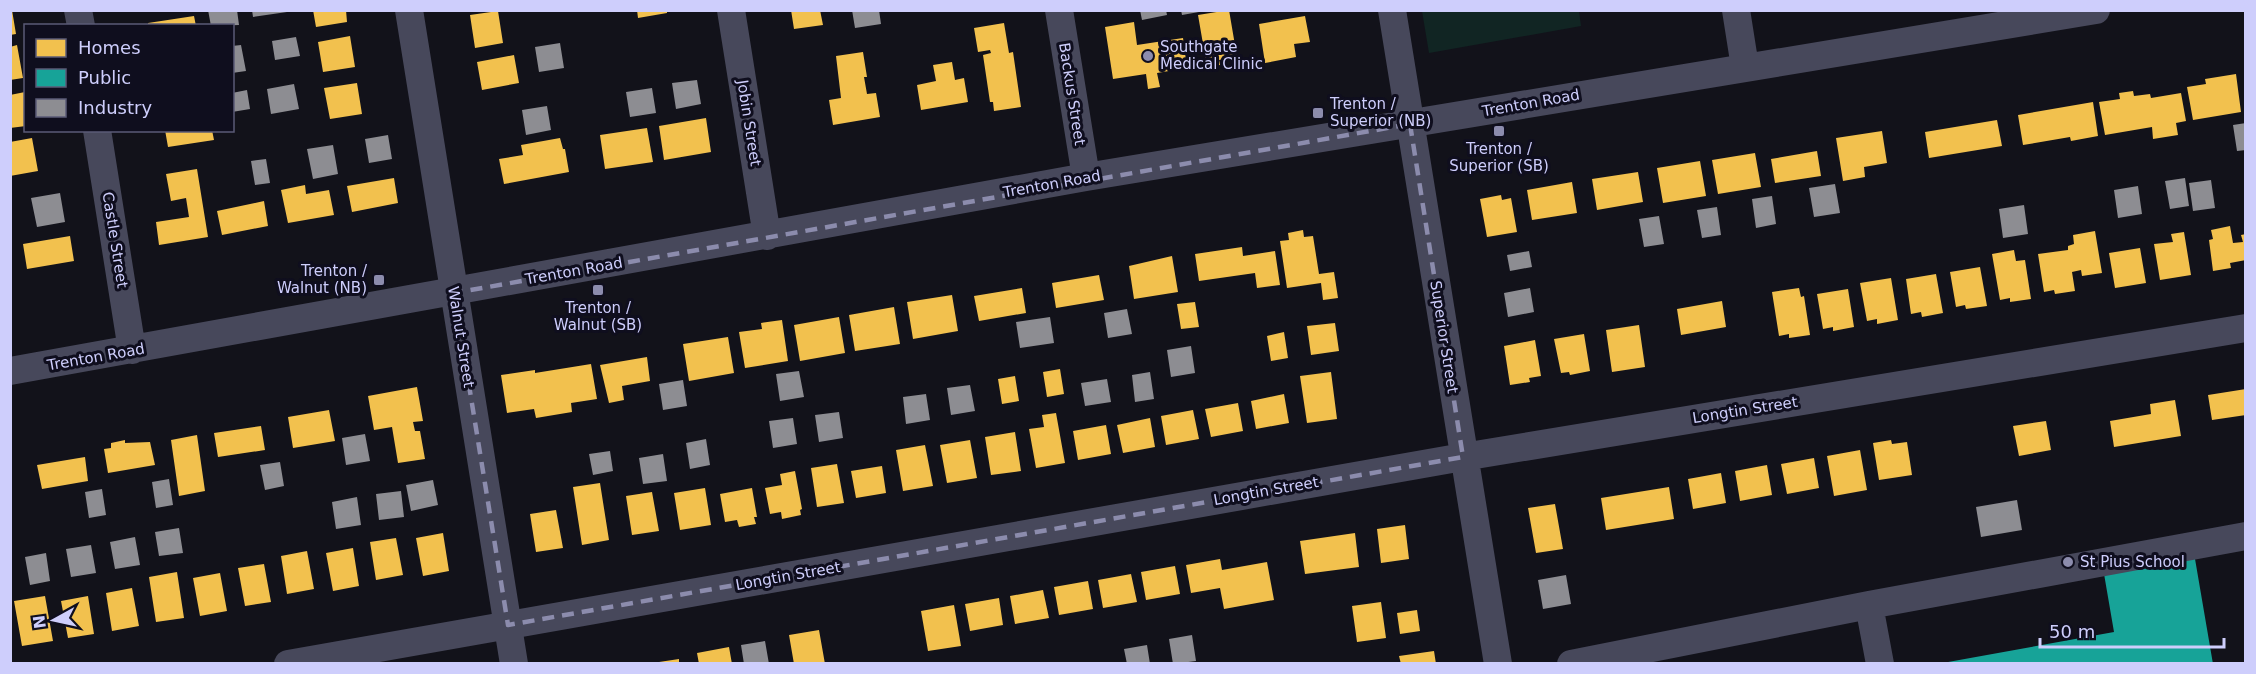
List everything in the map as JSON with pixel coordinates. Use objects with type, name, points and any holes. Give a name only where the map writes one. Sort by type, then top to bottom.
[{"type":"street","name":"Walnut Street","points":[[409,10],[514,663]]},
{"type":"street","name":"Jobin Street","points":[[731,10],[767,236]]},
{"type":"street","name":"Backus Street","points":[[1059,10],[1086,177]]},
{"type":"street","name":"Superior Street","points":[[1392,10],[1498,663]]},
{"type":"street","points":[[1736,10],[1745,67]]},
{"type":"street","name":"Trenton Road","points":[[10,371],[454,293],[1086,177],[2096,10]]},
{"type":"street","name":"Castle Street","points":[[97,132],[132,350]]},
{"type":"street","name":"Longtin Street","points":[[288,663],[1463,457],[2246,328]]},
{"type":"street","points":[[1571,663],[1869,605],[2246,536]]},
{"type":"street","points":[[1869,605],[1880,663]]},
{"type":"highlighted area","points":[[1410,124],[1463,457],[508,625],[454,293]]},
{"type":"green space","points":[[1422,11],[1579,11],[1581,26],[1429,53]]},
{"type":"building: Homes","points":[[10,10],[12,10],[16,34],[10,35]]},
{"type":"building: Homes","points":[[313,10],[346,10],[347,22],[316,27]]},
{"type":"building: Homes","points":[[637,10],[667,10],[667,13],[638,18]]},
{"type":"building: Homes","points":[[791,10],[820,10],[823,25],[794,29]]},
{"type":"building: Homes","points":[[1229,10],[1237,57],[1219,60],[1220,65],[1207,67],[1198,15]]},
{"type":"building: Homes","points":[[498,11],[503,43],[475,48],[470,15]]},
{"type":"building: Homes","points":[[194,16],[196,24],[148,24]]},
{"type":"building: Homes","points":[[1305,16],[1310,42],[1294,44],[1296,57],[1265,63],[1259,24]]},
{"type":"building: Homes","name":"Southgate Medical Clinic","points":[[1134,22],[1137,45],[1183,38],[1187,68],[1157,73],[1160,87],[1148,89],[1146,74],[1113,79],[1105,27]]},
{"type":"building: Homes","points":[[1004,23],[1009,53],[1013,52],[1021,107],[994,111],[993,102],[990,102],[983,55],[991,53],[990,50],[978,52],[974,28]]},
{"type":"building: Homes","points":[[350,36],[355,67],[323,72],[318,42]]},
{"type":"building: Homes","points":[[17,45],[23,78],[10,80],[10,47]]},
{"type":"building: Homes","points":[[863,52],[867,94],[876,93],[880,117],[833,125],[829,100],[841,98],[836,56]]},
{"type":"building: Homes","points":[[514,55],[519,83],[482,90],[477,62]]},
{"type":"building: Homes","points":[[952,62],[955,80],[964,78],[968,102],[921,110],[917,85],[936,81],[933,65]]},
{"type":"building: Homes","points":[[2236,74],[2241,112],[2193,120],[2187,87],[2206,84],[2205,79]]},
{"type":"building: Homes","points":[[357,83],[362,114],[330,119],[324,88]]},
{"type":"building: Homes","points":[[2133,91],[2134,96],[2150,94],[2151,98],[2181,93],[2186,121],[2176,123],[2178,135],[2153,139],[2152,127],[2105,135],[2099,102],[2120,99],[2119,93]]},
{"type":"building: Homes","points":[[24,92],[24,126],[10,128],[10,95]]},
{"type":"building: Homes","points":[[2093,102],[2098,136],[2071,141],[2070,137],[2023,145],[2018,115]]},
{"type":"building: Homes","points":[[706,118],[711,152],[664,160],[659,126]]},
{"type":"building: Homes","points":[[1997,120],[2002,146],[1929,158],[1925,132]]},
{"type":"building: Homes","points":[[647,128],[653,162],[605,169],[600,135]]},
{"type":"building: Homes","points":[[1882,131],[1887,163],[1864,167],[1865,177],[1843,181],[1836,138]]},
{"type":"building: Homes","points":[[165,132],[212,132],[214,140],[168,147]]},
{"type":"building: Homes","points":[[32,138],[38,171],[10,176],[10,142]]},
{"type":"building: Homes","points":[[560,138],[563,149],[565,149],[569,172],[504,184],[499,159],[523,155],[521,145]]},
{"type":"building: Homes","points":[[1817,151],[1821,176],[1775,183],[1771,159]]},
{"type":"building: Homes","points":[[1755,153],[1761,187],[1718,194],[1712,160]]},
{"type":"building: Homes","points":[[1700,161],[1706,196],[1663,203],[1657,168]]},
{"type":"building: Homes","points":[[197,169],[208,237],[159,245],[156,222],[189,217],[186,198],[171,201],[166,174]]},
{"type":"building: Homes","points":[[1638,172],[1643,202],[1597,210],[1592,179]]},
{"type":"building: Homes","points":[[394,178],[398,203],[352,212],[347,186]]},
{"type":"building: Homes","points":[[1572,182],[1577,213],[1532,220],[1527,190]]},
{"type":"building: Homes","points":[[305,185],[306,194],[329,190],[334,215],[288,223],[281,190]]},
{"type":"building: Homes","points":[[1501,195],[1502,200],[1511,198],[1517,232],[1487,237],[1480,199]]},
{"type":"building: Homes","points":[[264,201],[268,226],[222,235],[217,211]]},
{"type":"building: Homes","points":[[2230,226],[2233,243],[2243,242],[2241,235],[2246,234],[2246,260],[2230,263],[2231,268],[2213,271],[2209,240],[2213,239],[2211,230]]},
{"type":"building: Homes","points":[[1303,230],[1304,237],[1313,236],[1319,274],[1334,272],[1338,298],[1323,300],[1321,283],[1287,288],[1280,241],[1289,240],[1288,233]]},
{"type":"building: Homes","points":[[2095,231],[2102,273],[2082,276],[2081,270],[2072,272],[2075,291],[2055,294],[2054,290],[2044,292],[2038,254],[2068,250],[2068,246],[2074,244],[2073,235]]},
{"type":"building: Homes","points":[[2184,232],[2191,275],[2160,280],[2154,244],[2173,242],[2171,234]]},
{"type":"building: Homes","points":[[70,236],[74,261],[27,269],[23,244]]},
{"type":"building: Homes","points":[[1242,247],[1243,256],[1275,251],[1280,285],[1257,288],[1255,273],[1199,281],[1195,254]]},
{"type":"building: Homes","points":[[2140,248],[2146,283],[2115,288],[2109,253]]},
{"type":"building: Homes","points":[[2014,250],[2016,261],[2025,260],[2031,299],[2010,302],[2010,298],[2000,300],[1992,254]]},
{"type":"building: Homes","points":[[1172,256],[1178,292],[1134,299],[1129,266]]},
{"type":"building: Homes","points":[[1980,267],[1987,306],[1966,309],[1965,305],[1956,307],[1950,272]]},
{"type":"building: Homes","points":[[1936,274],[1943,313],[1922,317],[1921,312],[1911,314],[1906,279]]},
{"type":"building: Homes","points":[[1099,275],[1104,300],[1056,308],[1052,283]]},
{"type":"building: Homes","points":[[1891,278],[1898,320],[1877,324],[1877,319],[1867,321],[1860,283]]},
{"type":"building: Homes","points":[[1022,288],[1026,313],[979,321],[974,296]]},
{"type":"building: Homes","points":[[1799,288],[1801,297],[1804,296],[1810,335],[1789,338],[1789,334],[1779,336],[1772,292]]},
{"type":"building: Homes","points":[[1848,289],[1854,327],[1833,331],[1833,327],[1823,329],[1817,294]]},
{"type":"building: Homes","points":[[952,295],[958,331],[913,339],[907,302]]},
{"type":"building: Homes","points":[[1722,301],[1726,327],[1681,335],[1677,309]]},
{"type":"building: Homes","points":[[1195,302],[1199,327],[1181,329],[1177,304]]},
{"type":"building: Homes","points":[[894,307],[900,344],[855,351],[849,315]]},
{"type":"building: Homes","points":[[839,317],[845,353],[800,361],[794,325]]},
{"type":"building: Homes","points":[[782,320],[788,361],[745,368],[739,332],[762,329],[761,323]]},
{"type":"building: Homes","points":[[1335,323],[1339,351],[1311,355],[1307,326]]},
{"type":"building: Homes","points":[[1639,325],[1645,367],[1612,372],[1606,330]]},
{"type":"building: Homes","points":[[1284,332],[1288,358],[1271,361],[1267,336]]},
{"type":"building: Homes","points":[[1584,334],[1590,371],[1570,375],[1569,372],[1561,373],[1554,339]]},
{"type":"building: Homes","points":[[728,337],[734,373],[689,381],[683,344]]},
{"type":"building: Homes","points":[[1535,340],[1541,376],[1529,378],[1530,382],[1510,385],[1504,346]]},
{"type":"building: Homes","points":[[647,357],[650,381],[622,386],[624,400],[609,403],[600,365]]},
{"type":"building: Homes","points":[[591,364],[597,399],[571,403],[572,412],[536,418],[534,409],[507,413],[501,375],[535,370],[535,373]]},
{"type":"building: Homes","points":[[1060,369],[1064,394],[1047,397],[1043,372]]},
{"type":"building: Homes","points":[[1331,372],[1337,419],[1307,423],[1300,376]]},
{"type":"building: Homes","points":[[1015,376],[1019,401],[1002,404],[998,379]]},
{"type":"building: Homes","points":[[417,387],[423,421],[413,422],[415,431],[420,431],[425,459],[398,463],[392,427],[374,430],[368,396]]},
{"type":"building: Homes","points":[[2246,389],[2246,415],[2212,420],[2208,395]]},
{"type":"building: Homes","points":[[1284,394],[1289,423],[1256,429],[1251,401]]},
{"type":"building: Homes","points":[[2175,400],[2181,436],[2114,447],[2110,421],[2151,414],[2150,404]]},
{"type":"building: Homes","points":[[1238,403],[1243,431],[1211,437],[1205,409]]},
{"type":"building: Homes","points":[[329,410],[335,441],[293,448],[288,417]]},
{"type":"building: Homes","points":[[1193,410],[1199,439],[1166,445],[1161,416]]},
{"type":"building: Homes","points":[[1056,413],[1065,463],[1036,468],[1029,429],[1044,427],[1042,415]]},
{"type":"building: Homes","points":[[1150,418],[1155,447],[1123,453],[1117,425]]},
{"type":"building: Homes","points":[[2046,421],[2051,450],[2019,456],[2013,426]]},
{"type":"building: Homes","points":[[1106,425],[1111,454],[1078,460],[1073,431]]},
{"type":"building: Homes","points":[[261,426],[265,450],[218,457],[214,433]]},
{"type":"building: Homes","points":[[1015,432],[1021,471],[991,475],[985,437]]},
{"type":"building: Homes","points":[[197,435],[205,491],[179,496],[171,440]]},
{"type":"building: Homes","points":[[125,440],[125,443],[150,442],[155,465],[108,473],[104,449],[111,448],[111,443]]},
{"type":"building: Homes","points":[[970,440],[977,478],[947,483],[940,445]]},
{"type":"building: Homes","points":[[1891,440],[1892,444],[1907,442],[1912,475],[1879,480],[1873,443]]},
{"type":"building: Homes","points":[[925,445],[933,486],[903,491],[896,450]]},
{"type":"building: Homes","points":[[1860,450],[1867,490],[1834,496],[1827,456]]},
{"type":"building: Homes","points":[[85,457],[88,481],[42,489],[37,465]]},
{"type":"building: Homes","points":[[1814,458],[1819,488],[1787,494],[1781,464]]},
{"type":"building: Homes","points":[[837,464],[844,503],[817,507],[811,468]]},
{"type":"building: Homes","points":[[1767,465],[1772,495],[1740,501],[1735,471]]},
{"type":"building: Homes","points":[[882,466],[886,493],[856,498],[851,471]]},
{"type":"building: Homes","points":[[795,471],[802,509],[800,510],[801,515],[782,519],[781,512],[770,514],[765,488],[782,485],[780,474]]},
{"type":"building: Homes","points":[[1721,473],[1726,503],[1693,509],[1688,479]]},
{"type":"building: Homes","points":[[600,483],[609,540],[582,545],[573,487]]},
{"type":"building: Homes","points":[[1669,487],[1674,519],[1606,530],[1601,498]]},
{"type":"building: Homes","points":[[705,488],[711,525],[680,530],[674,493]]},
{"type":"building: Homes","points":[[752,488],[756,524],[739,527],[737,520],[725,522],[720,494]]},
{"type":"building: Homes","points":[[652,492],[659,531],[632,535],[626,496]]},
{"type":"building: Homes","points":[[1555,504],[1563,549],[1536,553],[1528,508]]},
{"type":"building: Homes","points":[[556,510],[563,548],[536,552],[530,514]]},
{"type":"building: Homes","points":[[1405,525],[1409,559],[1381,563],[1377,529]]},
{"type":"building: Homes","points":[[443,533],[449,571],[423,576],[416,538]]},
{"type":"building: Homes","points":[[1355,533],[1359,567],[1305,574],[1300,541]]},
{"type":"building: Homes","points":[[396,538],[403,575],[376,580],[370,542]]},
{"type":"building: Homes","points":[[353,548],[359,586],[333,591],[326,553]]},
{"type":"building: Homes","points":[[307,551],[314,589],[287,594],[281,556]]},
{"type":"building: Homes","points":[[1220,559],[1222,570],[1267,562],[1274,600],[1224,609],[1220,588],[1191,593],[1186,565]]},
{"type":"building: Homes","points":[[264,564],[271,602],[245,606],[238,568]]},
{"type":"building: Homes","points":[[1175,566],[1180,594],[1146,600],[1141,572]]},
{"type":"building: Homes","points":[[177,572],[184,618],[156,622],[149,577]]},
{"type":"building: Homes","points":[[220,573],[227,611],[200,616],[193,578]]},
{"type":"building: Homes","points":[[1131,574],[1137,602],[1103,608],[1098,580]]},
{"type":"building: Homes","points":[[1088,581],[1093,609],[1059,615],[1054,587]]},
{"type":"building: Homes","points":[[132,588],[139,626],[112,631],[106,593]]},
{"type":"building: Homes","points":[[1043,590],[1049,618],[1015,624],[1010,596]]},
{"type":"building: Homes","points":[[45,596],[53,641],[22,646],[14,601]]},
{"type":"building: Homes","points":[[88,596],[94,634],[68,638],[61,601]]},
{"type":"building: Homes","points":[[999,598],[1003,625],[970,631],[965,604]]},
{"type":"building: Homes","points":[[1381,602],[1386,638],[1357,642],[1352,606]]},
{"type":"building: Homes","points":[[954,605],[961,646],[928,651],[921,611]]},
{"type":"building: Homes","points":[[1417,610],[1420,631],[1400,634],[1397,613]]},
{"type":"building: Homes","points":[[819,630],[825,664],[794,664],[789,635]]},
{"type":"building: Homes","points":[[729,647],[732,664],[699,664],[697,653]]},
{"type":"building: Homes","points":[[1434,651],[1436,664],[1401,664],[1399,656]]},
{"type":"building: Homes","points":[[679,659],[679,664],[659,664],[659,662]]},
{"type":"building: Public","points":[[2194,553],[2213,664],[1937,664],[2114,632],[2103,568]]},
{"type":"building: Industry","points":[[208,10],[237,10],[239,25],[211,24]]},
{"type":"building: Industry","points":[[252,10],[287,10],[287,12],[253,17]]},
{"type":"building: Industry","points":[[852,10],[879,10],[881,24],[855,28]]},
{"type":"building: Industry","points":[[1140,10],[1166,10],[1167,15],[1142,20]]},
{"type":"building: Industry","points":[[1181,10],[1199,10],[1199,12],[1182,15]]},
{"type":"building: Industry","points":[[296,37],[300,56],[275,60],[272,41]]},
{"type":"building: Industry","points":[[560,43],[564,68],[539,72],[535,47]]},
{"type":"building: Industry","points":[[241,45],[246,71],[234,73],[234,46]]},
{"type":"building: Industry","points":[[697,80],[701,104],[676,109],[672,83]]},
{"type":"building: Industry","points":[[294,84],[299,109],[271,114],[267,89]]},
{"type":"building: Industry","points":[[652,88],[656,113],[630,117],[626,92]]},
{"type":"building: Industry","points":[[247,90],[250,109],[234,112],[234,93]]},
{"type":"building: Industry","points":[[547,106],[551,130],[526,135],[522,110]]},
{"type":"building: Industry","points":[[2246,123],[2246,150],[2237,151],[2233,125]]},
{"type":"building: Industry","points":[[388,135],[392,159],[369,163],[365,139]]},
{"type":"building: Industry","points":[[333,145],[338,174],[313,179],[307,149]]},
{"type":"building: Industry","points":[[266,159],[270,183],[255,185],[251,161]]},
{"type":"building: Industry","points":[[2185,178],[2189,206],[2170,209],[2165,181]]},
{"type":"building: Industry","points":[[2211,180],[2215,208],[2193,211],[2189,183]]},
{"type":"building: Industry","points":[[1835,184],[1840,213],[1814,217],[1809,188]]},
{"type":"building: Industry","points":[[2138,186],[2142,214],[2118,218],[2114,190]]},
{"type":"building: Industry","points":[[60,193],[65,222],[37,227],[31,198]]},
{"type":"building: Industry","points":[[1772,196],[1776,224],[1756,228],[1752,199]]},
{"type":"building: Industry","points":[[2024,205],[2028,234],[2003,238],[1999,209]]},
{"type":"building: Industry","points":[[1717,207],[1721,235],[1702,238],[1697,210]]},
{"type":"building: Industry","points":[[1659,216],[1664,244],[1644,247],[1639,219]]},
{"type":"building: Industry","points":[[1529,251],[1532,267],[1510,271],[1507,255]]},
{"type":"building: Industry","points":[[1530,288],[1534,312],[1508,317],[1504,293]]},
{"type":"building: Industry","points":[[1127,309],[1132,334],[1108,338],[1104,313]]},
{"type":"building: Industry","points":[[1050,317],[1054,343],[1020,348],[1016,322]]},
{"type":"building: Industry","points":[[1191,346],[1195,373],[1171,377],[1167,350]]},
{"type":"building: Industry","points":[[799,371],[804,397],[780,401],[776,374]]},
{"type":"building: Industry","points":[[1150,372],[1154,399],[1135,402],[1132,375]]},
{"type":"building: Industry","points":[[1107,379],[1111,402],[1085,406],[1081,383]]},
{"type":"building: Industry","points":[[683,380],[687,406],[663,410],[659,384]]},
{"type":"building: Industry","points":[[970,385],[975,411],[951,415],[947,388]]},
{"type":"building: Industry","points":[[926,394],[930,420],[906,424],[903,397]]},
{"type":"building: Industry","points":[[839,412],[843,438],[819,442],[815,415]]},
{"type":"building: Industry","points":[[793,418],[797,444],[773,448],[769,421]]},
{"type":"building: Industry","points":[[365,434],[370,461],[346,465],[342,438]]},
{"type":"building: Industry","points":[[706,439],[710,465],[690,469],[686,443]]},
{"type":"building: Industry","points":[[610,451],[613,471],[593,475],[589,454]]},
{"type":"building: Industry","points":[[663,454],[667,481],[643,484],[639,458]]},
{"type":"building: Industry","points":[[280,462],[284,486],[265,490],[260,465]]},
{"type":"building: Industry","points":[[169,479],[173,505],[156,508],[152,482]]},
{"type":"building: Industry","points":[[433,480],[438,505],[411,511],[406,485]]},
{"type":"building: Industry","points":[[102,489],[106,515],[89,518],[85,492]]},
{"type":"building: Industry","points":[[401,491],[404,517],[379,520],[376,494]]},
{"type":"building: Industry","points":[[357,497],[361,525],[336,529],[332,502]]},
{"type":"building: Industry","points":[[2017,500],[2022,530],[1981,537],[1976,507]]},
{"type":"building: Industry","points":[[179,528],[183,553],[159,556],[155,532]]},
{"type":"building: Industry","points":[[135,537],[140,565],[115,569],[110,542]]},
{"type":"building: Industry","points":[[91,545],[96,573],[71,577],[66,549]]},
{"type":"building: Industry","points":[[46,553],[50,581],[30,585],[25,557]]},
{"type":"building: Industry","points":[[1566,575],[1571,604],[1543,609],[1538,580]]},
{"type":"building: Industry","points":[[1192,635],[1196,661],[1173,664],[1169,639]]},
{"type":"building: Industry","points":[[765,641],[769,664],[744,664],[741,645]]},
{"type":"building: Industry","points":[[1147,645],[1150,664],[1127,664],[1124,649]]},
{"type":"place","name":"Southgate Medical Clinic","points":[[1148,56]]},
{"type":"place","name":"Trenton / Superior (NB)","points":[[1318,113]]},
{"type":"place","name":"Trenton / Superior (SB)","points":[[1499,131]]},
{"type":"place","name":"Trenton / Walnut (NB)","points":[[379,280]]},
{"type":"place","name":"Trenton / Walnut (SB)","points":[[598,290]]},
{"type":"place","name":"St Pius School","points":[[2068,562]]}]
